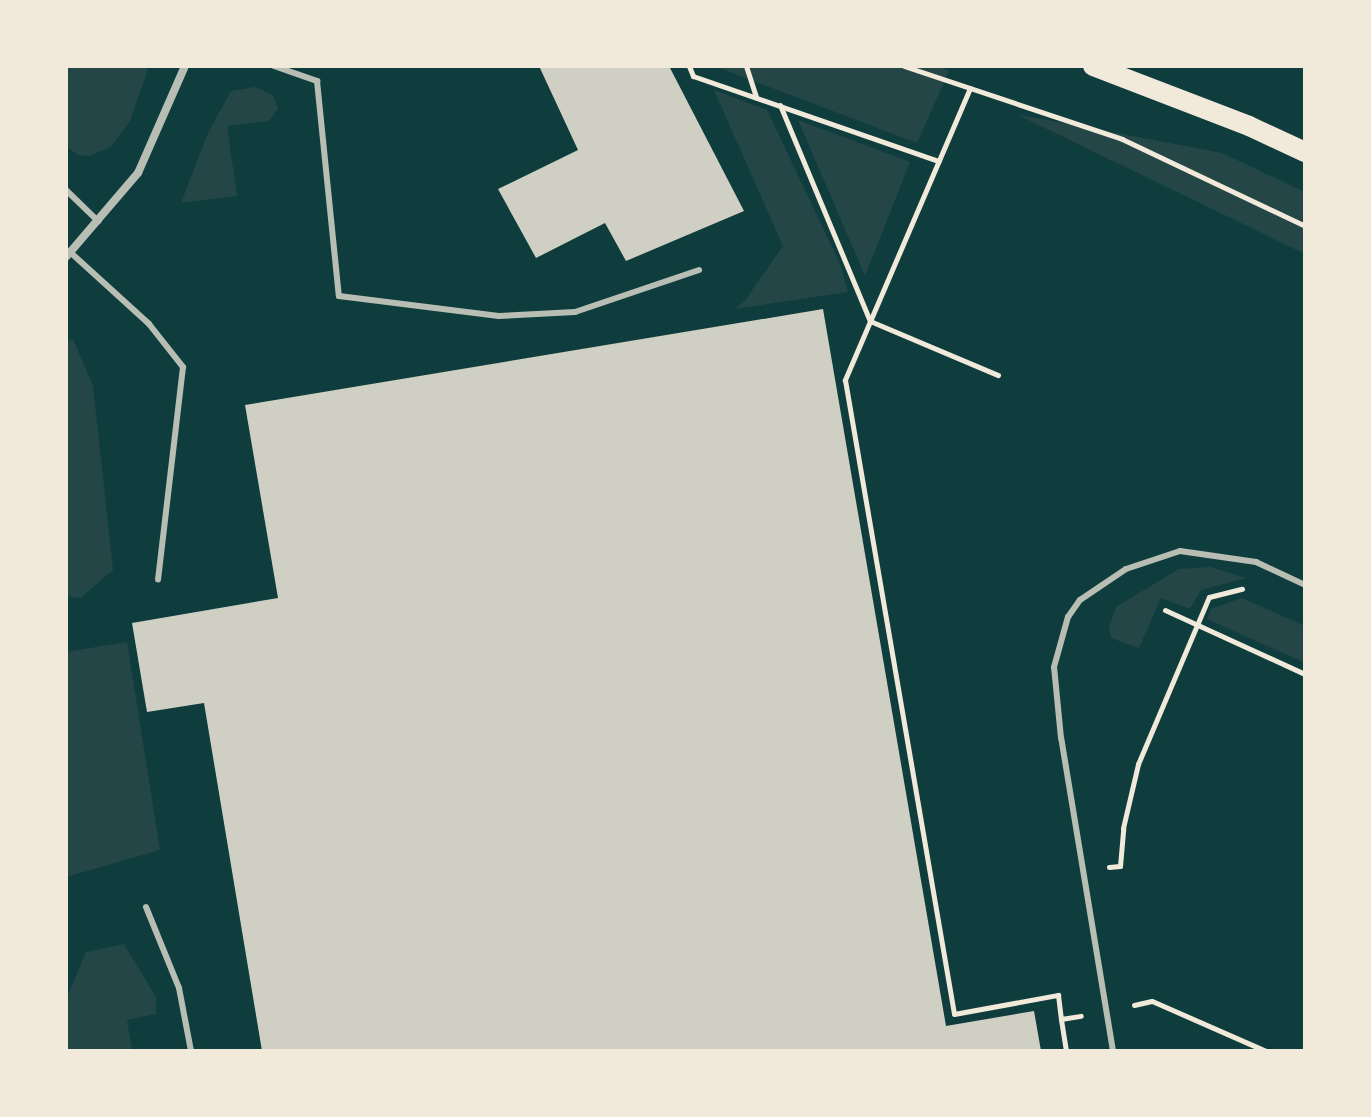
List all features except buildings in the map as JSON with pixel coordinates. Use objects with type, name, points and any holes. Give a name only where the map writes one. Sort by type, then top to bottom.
[{"type":"main road","points":[[1093,66],[1249,126],[1305,152]]},
{"type":"street","points":[[68,254],[138,173],[185,66]]},
{"type":"lane","points":[[274,66],[317,81],[339,296],[499,316],[575,312],[699,270]]},
{"type":"lane","points":[[66,190],[98,221]]},
{"type":"lane","points":[[68,254],[149,324],[183,367],[158,580]]},
{"type":"lane","points":[[1113,1051],[1061,738],[1054,667],[1068,617],[1080,600],[1126,569],[1180,551],[1256,562],[1305,585]]},
{"type":"lane","points":[[146,907],[179,988],[191,1051]]},
{"type":"path","points":[[689,66],[693,76],[939,161]]},
{"type":"path","points":[[746,66],[756,97]]},
{"type":"path","points":[[904,66],[1122,139],[1305,226]]},
{"type":"path","points":[[970,88],[845,380],[954,1014],[1058,995],[1066,1051]]},
{"type":"path","points":[[780,105],[870,321],[998,375]]},
{"type":"path","points":[[1083,871],[1120,866],[1123,828],[1138,764],[1209,597],[1243,589],[1256,594]]},
{"type":"path","points":[[1165,610],[1305,674]]},
{"type":"path","points":[[1061,1019],[1152,1001],[1266,1051]]},
{"type":"shaded area","points":[[66,66],[149,66],[130,121],[112,146],[90,156],[78,155],[66,146]]},
{"type":"shaded area","points":[[714,66],[940,66],[949,71],[917,143]]},
{"type":"shaded area","points":[[255,87],[273,95],[278,108],[269,121],[227,126],[237,196],[181,203],[208,133],[231,91]]},
{"type":"shaded area","points":[[714,90],[767,110],[840,264],[848,292],[733,309],[744,302],[783,246]]},
{"type":"shaded area","points":[[1016,114],[1222,153],[1305,192],[1305,254]]},
{"type":"shaded area","points":[[798,120],[910,162],[865,276]]},
{"type":"shaded area","points":[[73,339],[93,386],[113,570],[80,598],[66,596],[66,342]]},
{"type":"shaded area","points":[[1210,567],[1246,578],[1201,590],[1190,609],[1161,598],[1139,648],[1111,638],[1109,628],[1116,607],[1179,569]]},
{"type":"shaded area","points":[[1242,598],[1305,626],[1305,663],[1207,619],[1211,609]]},
{"type":"shaded area","points":[[127,642],[160,850],[66,877],[66,652]]},
{"type":"shaded area","points":[[124,944],[156,997],[156,1014],[127,1020],[132,1051],[68,1051],[66,1000],[86,952]]}]
